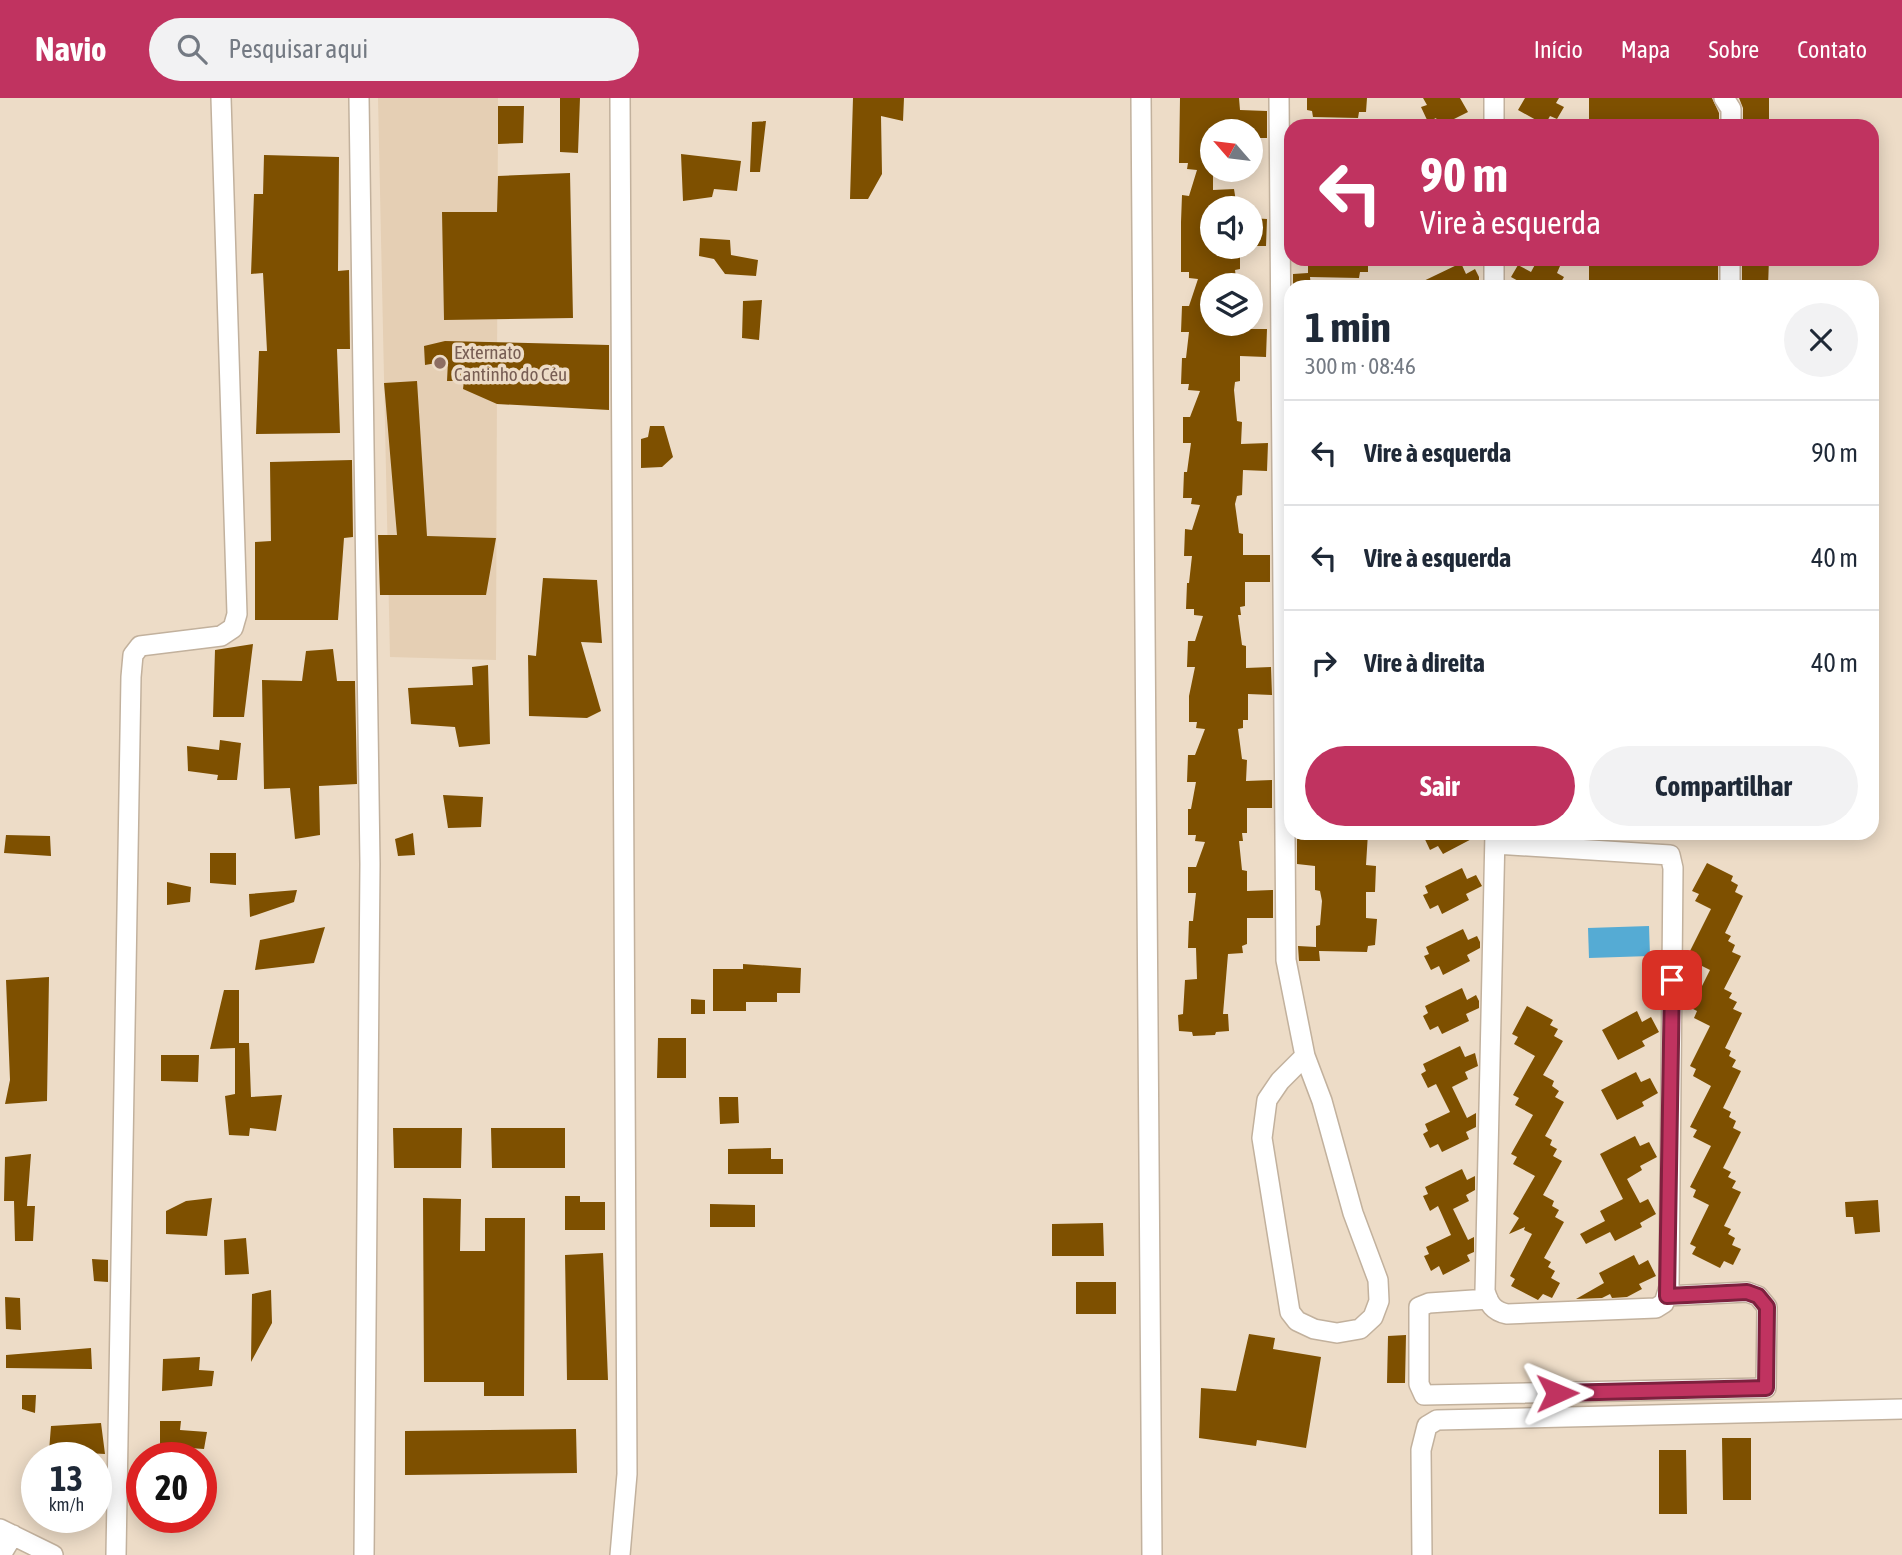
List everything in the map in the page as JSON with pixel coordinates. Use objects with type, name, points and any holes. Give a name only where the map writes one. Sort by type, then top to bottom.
[{"type":"street","points":[[116,1555],[132,666],[134,655],[140,646],[221,636],[233,628],[237,614],[222,98]]},
{"type":"street","points":[[359,98],[370,864],[364,1555]]},
{"type":"street","points":[[620,1555],[627,1474],[621,98]]},
{"type":"street","points":[[1141,98],[1152,1555]]},
{"type":"street","points":[[1279,98],[1284,714]]},
{"type":"street","points":[[1494,98],[1494,119]]},
{"type":"street","points":[[1724,98],[1731,109],[1731,119]]},
{"type":"street","points":[[1285,840],[1286,960],[1304,1056],[1322,1101],[1350,1201],[1378,1280],[1379,1301],[1373,1317],[1360,1329],[1337,1333],[1314,1329],[1297,1321],[1290,1312],[1262,1138],[1267,1100],[1280,1081],[1304,1056]]},
{"type":"street","points":[[1495,840],[1488,1299],[1498,1312],[1507,1314],[1656,1308],[1667,1296],[1672,882],[1670,855],[1516,840]]},
{"type":"street","points":[[1488,1299],[1429,1303],[1419,1307],[1419,1384],[1424,1395],[1766,1388],[1767,1307],[1758,1296],[1747,1292],[1667,1296]]},
{"type":"street","points":[[1422,1555],[1423,1435],[1427,1426],[1437,1420],[1902,1409]]},
{"type":"street","points":[[1,1555],[6,1532],[53,1555]]},
{"type":"shaded area","name":"Externato Cantinho do Céu","points":[[378,98],[498,98],[496,660],[390,657]]},
{"type":"water","points":[[1649,926],[1650,956],[1589,958],[1588,928]]},
{"type":"building","points":[[560,98],[580,98],[578,153],[560,152]]},
{"type":"building","points":[[853,98],[904,98],[903,121],[881,116],[882,174],[868,199],[850,199]]},
{"type":"building","points":[[1180,98],[1239,98],[1240,110],[1267,111],[1267,138],[1264,138],[1264,119],[1200,119],[1200,182],[1213,182],[1213,190],[1234,189],[1235,196],[1200,196],[1200,259],[1240,259],[1240,269],[1235,270],[1235,273],[1200,273],[1200,336],[1263,336],[1263,329],[1267,329],[1266,357],[1240,356],[1240,381],[1235,382],[1234,390],[1237,421],[1242,422],[1241,444],[1268,443],[1267,471],[1243,470],[1242,495],[1237,496],[1235,504],[1239,533],[1243,534],[1243,555],[1270,555],[1270,582],[1245,582],[1245,606],[1240,607],[1241,615],[1238,615],[1242,645],[1246,646],[1246,668],[1271,667],[1272,695],[1248,694],[1248,720],[1243,720],[1243,728],[1238,729],[1242,759],[1247,760],[1246,781],[1272,780],[1272,808],[1247,808],[1247,833],[1242,833],[1243,841],[1239,841],[1242,870],[1247,871],[1247,891],[1273,890],[1273,918],[1247,918],[1247,944],[1242,946],[1243,953],[1228,954],[1223,1014],[1228,1014],[1229,1031],[1193,1036],[1192,1032],[1179,1031],[1178,1015],[1183,1014],[1185,980],[1197,979],[1196,948],[1188,948],[1189,921],[1193,921],[1196,893],[1188,893],[1188,867],[1196,867],[1205,842],[1195,841],[1196,835],[1188,835],[1188,809],[1191,809],[1196,782],[1187,782],[1188,755],[1195,755],[1205,729],[1196,728],[1197,722],[1189,722],[1189,696],[1195,667],[1187,667],[1188,641],[1195,641],[1203,616],[1194,615],[1194,609],[1186,609],[1192,556],[1184,556],[1185,529],[1192,530],[1200,505],[1191,504],[1192,498],[1183,498],[1184,472],[1187,472],[1191,443],[1183,443],[1183,417],[1190,417],[1200,391],[1188,390],[1189,384],[1181,384],[1182,358],[1186,358],[1189,332],[1181,332],[1182,306],[1189,306],[1198,279],[1189,278],[1189,272],[1181,272],[1181,222],[1182,195],[1189,196],[1197,170],[1187,169],[1188,163],[1179,163]]},
{"type":"building","points":[[1307,98],[1367,98],[1366,112],[1359,112],[1358,118],[1313,117],[1312,111],[1307,110]]},
{"type":"building","points":[[1423,98],[1460,98],[1468,112],[1454,119],[1427,119],[1421,107],[1427,105]]},
{"type":"building","points":[[1525,98],[1559,98],[1556,103],[1564,107],[1557,119],[1550,116],[1548,119],[1534,119],[1518,110]]},
{"type":"building","points":[[1589,98],[1712,98],[1719,113],[1719,119],[1589,119]]},
{"type":"building","points":[[1739,98],[1769,98],[1769,119],[1743,119]]},
{"type":"building","points":[[498,106],[524,106],[523,143],[498,144]]},
{"type":"building","points":[[766,121],[760,172],[750,172],[752,122]]},
{"type":"building","points":[[681,154],[741,161],[737,191],[714,189],[712,197],[683,201]]},
{"type":"building","points":[[264,155],[339,157],[338,271],[349,270],[350,349],[337,349],[340,433],[256,434],[259,351],[267,351],[263,273],[251,274],[254,194],[263,194]]},
{"type":"building","points":[[570,173],[573,318],[444,320],[442,212],[497,212],[498,176]]},
{"type":"building","points":[[1263,219],[1267,219],[1266,246],[1263,246]]},
{"type":"building","points":[[700,238],[730,240],[731,255],[758,260],[756,276],[725,274],[714,259],[699,256]]},
{"type":"building","points":[[1308,266],[1368,266],[1368,272],[1360,272],[1359,278],[1310,277],[1310,280],[1293,280],[1293,274],[1308,273]]},
{"type":"building","points":[[1455,266],[1462,266],[1466,274],[1475,269],[1479,277],[1479,280],[1426,280]]},
{"type":"building","points":[[1517,266],[1531,272],[1534,266],[1560,266],[1557,273],[1564,277],[1562,280],[1516,280],[1511,277]]},
{"type":"building","points":[[1589,266],[1718,266],[1718,280],[1589,280]]},
{"type":"building","points":[[1742,266],[1769,266],[1768,280],[1742,280]]},
{"type":"building","points":[[762,300],[759,340],[742,338],[743,301]]},
{"type":"building","points":[[445,341],[609,345],[609,410],[497,404],[463,389],[464,381],[447,381],[448,361],[425,365],[424,346]]},
{"type":"building","points":[[417,381],[427,536],[496,538],[486,595],[380,595],[378,535],[397,535],[384,383]]},
{"type":"building","points":[[650,426],[664,426],[673,457],[662,467],[641,468],[641,439],[648,437]]},
{"type":"building","points":[[352,460],[353,537],[344,538],[338,620],[255,620],[255,542],[271,541],[270,462]]},
{"type":"building","points":[[543,578],[597,580],[602,643],[581,642],[601,711],[587,718],[529,716],[528,655],[536,656]]},
{"type":"building","points":[[253,644],[244,717],[213,717],[215,650]]},
{"type":"building","points":[[333,649],[337,681],[355,681],[357,784],[319,786],[320,835],[295,839],[290,788],[264,789],[262,680],[302,681],[306,651]]},
{"type":"building","points":[[488,665],[490,744],[459,747],[455,727],[411,724],[408,688],[473,685],[472,667]]},
{"type":"building","points":[[220,740],[241,743],[237,780],[217,780],[218,775],[188,771],[187,746],[219,750]]},
{"type":"building","points":[[443,795],[483,797],[481,827],[448,828]]},
{"type":"building","points":[[413,833],[415,855],[398,856],[395,839]]},
{"type":"building","points":[[6,835],[50,836],[51,856],[4,853]]},
{"type":"building","points":[[1297,840],[1368,840],[1366,865],[1376,866],[1375,892],[1366,892],[1366,918],[1377,919],[1375,945],[1368,946],[1367,952],[1319,951],[1320,961],[1299,961],[1298,946],[1316,947],[1316,926],[1320,925],[1322,901],[1320,891],[1315,890],[1315,866],[1297,864]]},
{"type":"building","points":[[1425,840],[1470,840],[1443,854],[1438,846],[1430,850]]},
{"type":"building","points":[[210,853],[236,853],[236,885],[210,883]]},
{"type":"building","points":[[1707,863],[1733,876],[1731,881],[1738,885],[1735,892],[1743,896],[1725,933],[1731,936],[1728,941],[1735,945],[1732,952],[1741,956],[1724,989],[1732,993],[1729,998],[1737,1002],[1733,1009],[1742,1013],[1725,1048],[1731,1051],[1729,1056],[1736,1060],[1732,1067],[1741,1071],[1723,1108],[1731,1112],[1729,1117],[1736,1121],[1733,1128],[1741,1132],[1723,1168],[1731,1172],[1728,1177],[1736,1181],[1732,1188],[1741,1192],[1724,1226],[1731,1229],[1728,1234],[1735,1238],[1732,1245],[1741,1249],[1733,1265],[1724,1261],[1720,1268],[1692,1254],[1696,1247],[1690,1244],[1709,1205],[1693,1197],[1696,1190],[1690,1187],[1711,1146],[1693,1137],[1697,1130],[1690,1127],[1711,1086],[1693,1076],[1696,1069],[1690,1066],[1710,1026],[1694,1018],[1697,1011],[1691,1008],[1710,970],[1692,961],[1696,954],[1690,951],[1711,909],[1695,901],[1699,894],[1692,891]]},
{"type":"building","points":[[1462,868],[1467,879],[1476,875],[1482,886],[1466,894],[1469,900],[1442,914],[1438,905],[1430,909],[1423,895],[1428,893],[1425,886]]},
{"type":"building","points":[[167,882],[191,887],[190,902],[167,905]]},
{"type":"building","points":[[297,890],[294,902],[250,917],[249,894]]},
{"type":"building","points":[[325,927],[314,963],[255,970],[260,940]]},
{"type":"building","points":[[1463,929],[1468,940],[1477,936],[1480,942],[1480,948],[1467,955],[1470,961],[1443,975],[1439,966],[1431,970],[1424,956],[1429,954],[1426,947]]},
{"type":"building","points":[[743,964],[801,968],[800,993],[777,993],[777,1002],[746,1002],[746,1011],[713,1011],[713,969],[743,969]]},
{"type":"building","points":[[49,977],[47,1101],[5,1104],[10,1080],[6,980]]},
{"type":"building","points":[[1462,988],[1467,1000],[1476,995],[1479,1008],[1466,1014],[1469,1021],[1442,1034],[1438,1026],[1430,1030],[1423,1016],[1428,1013],[1425,1006]]},
{"type":"building","points":[[224,990],[239,990],[239,1043],[249,1043],[251,1097],[282,1095],[276,1131],[250,1128],[249,1136],[229,1135],[225,1096],[235,1094],[235,1048],[210,1049]]},
{"type":"building","points":[[691,999],[705,1000],[705,1014],[691,1014]]},
{"type":"building","points":[[1527,1006],[1553,1020],[1550,1025],[1558,1029],[1554,1036],[1563,1041],[1543,1075],[1554,1081],[1552,1086],[1559,1091],[1555,1097],[1564,1102],[1545,1136],[1552,1140],[1550,1145],[1557,1149],[1553,1156],[1562,1161],[1543,1195],[1554,1201],[1552,1206],[1559,1210],[1555,1217],[1564,1222],[1544,1258],[1551,1262],[1548,1267],[1555,1271],[1551,1278],[1560,1283],[1552,1298],[1543,1294],[1538,1300],[1511,1286],[1515,1279],[1510,1276],[1532,1234],[1524,1230],[1525,1227],[1509,1234],[1519,1218],[1513,1214],[1535,1176],[1513,1164],[1517,1157],[1511,1154],[1533,1115],[1515,1105],[1519,1098],[1513,1095],[1535,1056],[1514,1044],[1518,1037],[1512,1034]]},
{"type":"building","points":[[1637,1011],[1642,1022],[1651,1017],[1659,1032],[1642,1041],[1645,1046],[1618,1060],[1602,1030]]},
{"type":"building","points":[[658,1038],[686,1038],[686,1078],[657,1078]]},
{"type":"building","points":[[1460,1046],[1465,1057],[1475,1053],[1478,1066],[1465,1072],[1468,1079],[1452,1087],[1467,1118],[1476,1113],[1476,1127],[1466,1132],[1469,1139],[1442,1152],[1438,1144],[1430,1148],[1423,1134],[1428,1131],[1425,1124],[1450,1112],[1436,1084],[1428,1088],[1421,1074],[1426,1071],[1423,1064]]},
{"type":"building","points":[[161,1055],[199,1055],[198,1082],[161,1081]]},
{"type":"building","points":[[1636,1072],[1641,1082],[1650,1078],[1658,1093],[1642,1102],[1644,1106],[1617,1120],[1601,1090]]},
{"type":"building","points":[[719,1097],[738,1097],[739,1123],[720,1124]]},
{"type":"building","points":[[393,1128],[462,1128],[461,1168],[394,1168]]},
{"type":"building","points":[[491,1128],[565,1128],[565,1168],[492,1168]]},
{"type":"building","points":[[1635,1136],[1640,1146],[1649,1142],[1657,1157],[1640,1166],[1642,1170],[1627,1179],[1640,1203],[1648,1199],[1656,1214],[1640,1223],[1642,1227],[1615,1241],[1610,1232],[1586,1244],[1580,1234],[1605,1221],[1600,1211],[1623,1199],[1600,1154]]},
{"type":"building","points":[[771,1148],[771,1159],[783,1159],[783,1174],[728,1174],[728,1149]]},
{"type":"building","points":[[31,1154],[27,1206],[35,1206],[33,1241],[15,1241],[14,1201],[4,1201],[5,1157]]},
{"type":"building","points":[[1462,1169],[1467,1180],[1475,1176],[1475,1190],[1466,1195],[1469,1201],[1453,1209],[1468,1240],[1474,1237],[1474,1252],[1467,1255],[1470,1261],[1443,1275],[1439,1266],[1431,1271],[1424,1256],[1429,1254],[1426,1247],[1451,1235],[1438,1206],[1430,1211],[1423,1196],[1428,1194],[1425,1187]]},
{"type":"building","points":[[565,1196],[580,1196],[580,1202],[605,1202],[605,1230],[565,1230]]},
{"type":"building","points":[[212,1198],[207,1236],[166,1234],[166,1211],[186,1201]]},
{"type":"building","points":[[423,1198],[461,1199],[460,1251],[485,1251],[485,1218],[525,1218],[524,1396],[484,1396],[484,1382],[424,1382]]},
{"type":"building","points":[[1878,1200],[1880,1232],[1855,1234],[1853,1217],[1846,1217],[1845,1202]]},
{"type":"building","points":[[710,1204],[755,1205],[755,1227],[710,1227]]},
{"type":"building","points":[[1103,1223],[1104,1256],[1052,1256],[1052,1224]]},
{"type":"building","points":[[246,1238],[249,1274],[225,1275],[224,1240]]},
{"type":"building","points":[[603,1253],[608,1380],[567,1380],[565,1255]]},
{"type":"building","points":[[1634,1255],[1639,1265],[1648,1260],[1656,1276],[1639,1284],[1642,1289],[1627,1297],[1612,1298],[1610,1294],[1602,1298],[1576,1299],[1604,1283],[1599,1273]]},
{"type":"building","points":[[92,1259],[108,1260],[108,1282],[94,1281]]},
{"type":"building","points":[[1076,1282],[1116,1282],[1116,1314],[1076,1314]]},
{"type":"building","points":[[271,1290],[272,1323],[251,1362],[252,1294]]},
{"type":"building","points":[[5,1297],[20,1298],[21,1330],[6,1329]]},
{"type":"building","points":[[1249,1334],[1275,1338],[1273,1349],[1321,1357],[1306,1448],[1257,1440],[1256,1446],[1199,1438],[1201,1388],[1236,1391]]},
{"type":"building","points":[[1406,1335],[1405,1383],[1387,1383],[1388,1336]]},
{"type":"building","points":[[91,1348],[92,1369],[6,1368],[6,1355]]},
{"type":"building","points":[[200,1357],[199,1370],[214,1371],[212,1386],[162,1391],[163,1359]]},
{"type":"building","points":[[22,1395],[36,1395],[35,1413],[22,1409]]},
{"type":"building","points":[[160,1421],[181,1421],[180,1430],[207,1432],[205,1442],[160,1442]]},
{"type":"building","points":[[101,1423],[103,1442],[50,1442],[51,1426]]},
{"type":"building","points":[[576,1429],[577,1473],[405,1475],[405,1431]]},
{"type":"building","points":[[1722,1438],[1751,1438],[1751,1500],[1723,1500]]},
{"type":"building","points":[[1659,1450],[1686,1450],[1687,1514],[1659,1514]]},
{"type":"place","name":"Externato Cantinho do Céu","points":[[440,363]]},
{"type":"route","points":[[1557,1393],[1766,1388],[1767,1307],[1758,1296],[1747,1292],[1667,1296],[1672,980]]}]
